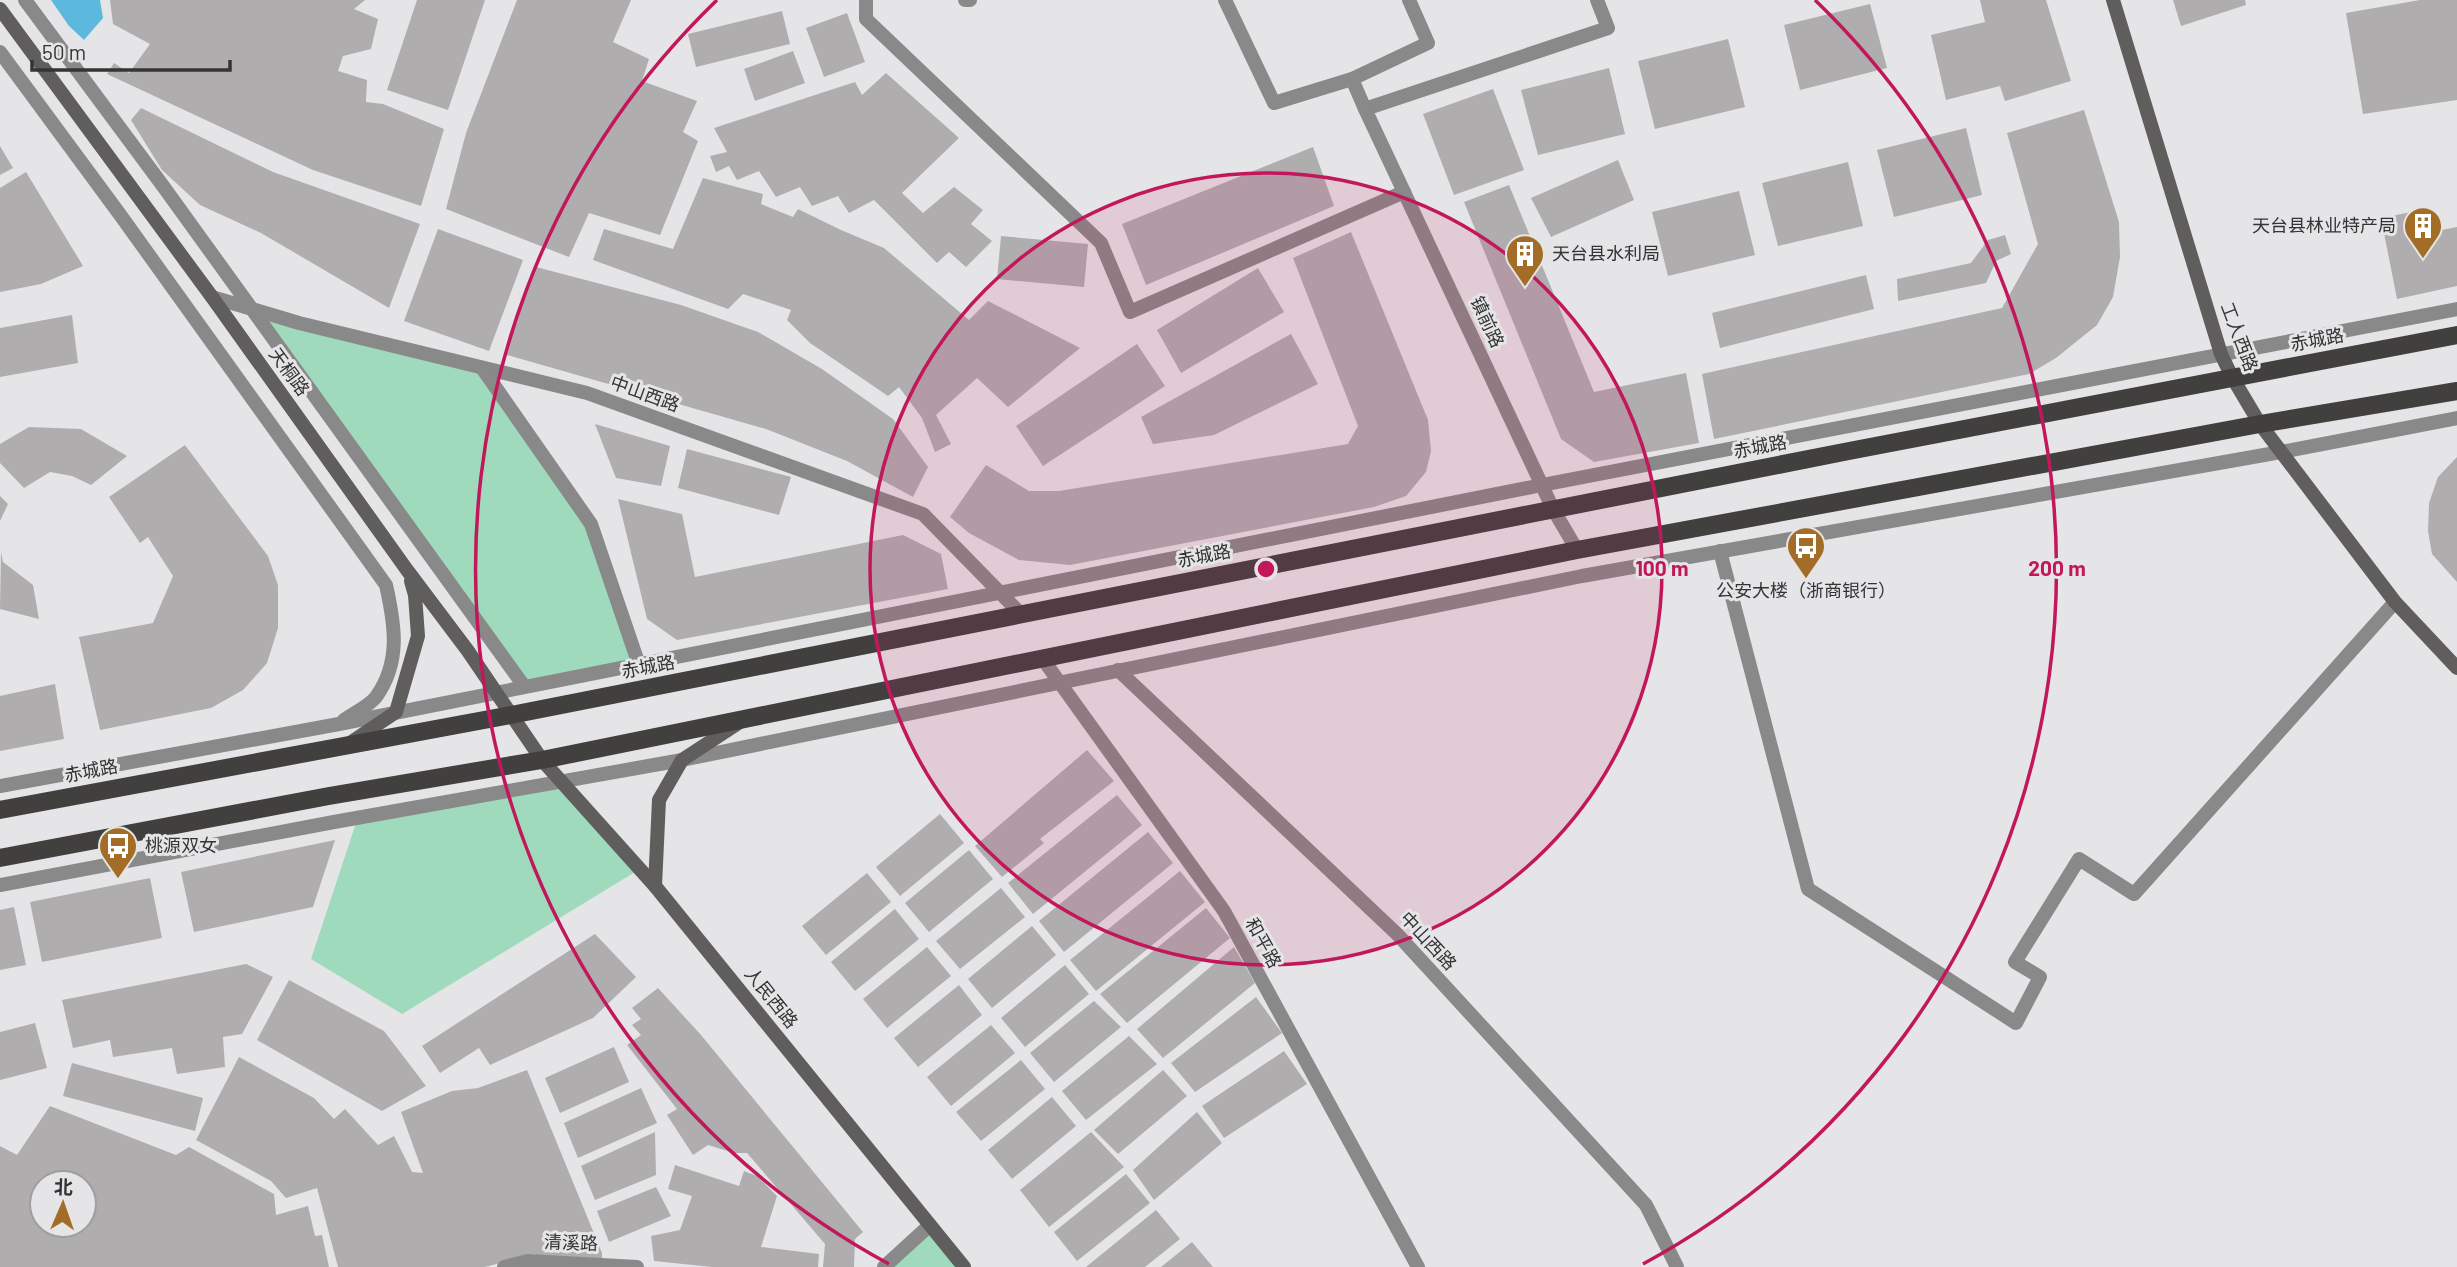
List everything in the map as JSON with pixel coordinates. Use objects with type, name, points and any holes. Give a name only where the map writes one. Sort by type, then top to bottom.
[{"type":"main road","name":"工人西路","points":[[2113,0],[2221,354],[2232,377],[2260,424],[2395,602],[2457,668]]},
{"type":"main road","name":"天桐路","points":[[0,9],[468,651],[542,760]]},
{"type":"main road","name":"赤城路","points":[[0,810],[511,715],[1553,509],[2457,335]]},
{"type":"main road","points":[[0,858],[329,796],[542,760],[1577,550],[2260,424],[2457,391]]},
{"type":"main road","points":[[348,744],[397,712],[418,636],[415,595],[407,570]]},
{"type":"main road","points":[[655,886],[659,800],[682,760],[747,718]]},
{"type":"main road","name":"人民西路","points":[[542,760],[655,886],[964,1267]]},
{"type":"street","points":[[25,0],[524,686]]},
{"type":"street","points":[[866,0],[866,19],[1101,243],[1130,312],[1404,192]]},
{"type":"street","points":[[1225,0],[1274,103],[1352,79],[1428,43],[1409,0]]},
{"type":"street","points":[[1365,109],[1608,29],[1597,0]]},
{"type":"street","points":[[0,52],[386,585],[395,626],[393,664],[374,699],[339,724]]},
{"type":"street","name":"镇前路","points":[[1352,79],[1553,509],[1577,550]]},
{"type":"street","name":"中山西路","points":[[212,297],[252,310],[587,393],[923,514],[1021,614]]},
{"type":"street","points":[[0,786],[339,724],[1542,485],[2457,309]]},
{"type":"street","points":[[482,368],[591,524],[639,665]]},
{"type":"street","points":[[0,885],[682,760],[1582,576],[2281,452],[2457,418]]},
{"type":"street","points":[[1720,551],[1808,888],[2016,1023],[2040,977],[2015,962],[2079,859],[2134,894],[2395,602]]},
{"type":"street","name":"和平路","points":[[1042,658],[1224,911],[1418,1267]]},
{"type":"street","name":"中山西路","points":[[1118,670],[1397,934],[1646,1205],[1677,1267]]},
{"type":"street","points":[[884,1267],[930,1225]]},
{"type":"street","name":"清溪路","points":[[504,1267],[527,1261],[637,1267]]},
{"type":"green space","points":[[252,310],[482,368],[591,524],[639,665],[524,686]]},
{"type":"green space","points":[[562,783],[640,869],[402,1014],[311,959],[358,817]]},
{"type":"green space","points":[[930,1225],[964,1267],[884,1267]]},
{"type":"water","points":[[51,0],[100,0],[103,18],[84,40],[69,26]]},
{"type":"building","points":[[110,0],[365,0],[354,9],[378,19],[371,49],[343,56],[338,71],[367,80],[366,102],[383,104],[444,129],[421,206],[313,170],[107,74],[114,63],[129,73],[150,44],[113,24]]},
{"type":"building","points":[[417,0],[485,0],[448,110],[387,90]]},
{"type":"building","points":[[517,0],[631,0],[613,42],[649,59],[642,81],[697,101],[683,132],[698,141],[660,235],[589,213],[569,257],[446,209],[466,133]]},
{"type":"building","points":[[1980,0],[2046,0],[2071,81],[2005,101],[2000,86],[1946,100],[1931,35],[1985,22]]},
{"type":"building","points":[[2173,0],[2245,0],[2246,5],[2181,26]]},
{"type":"building","points":[[2420,0],[2457,0],[2457,100],[2363,114],[2346,13]]},
{"type":"building","points":[[1870,4],[1887,68],[1800,90],[1784,25]]},
{"type":"building","points":[[782,11],[790,44],[696,67],[688,34]]},
{"type":"building","points":[[847,13],[865,62],[824,77],[806,28]]},
{"type":"building","points":[[1728,39],[1745,107],[1655,129],[1638,61]]},
{"type":"building","points":[[793,51],[805,83],[755,101],[744,69]]},
{"type":"building","points":[[1609,68],[1625,134],[1538,155],[1521,90]]},
{"type":"building","points":[[886,73],[959,138],[902,193],[923,213],[954,187],[983,210],[971,224],[992,241],[966,267],[949,252],[937,263],[874,200],[849,213],[838,196],[812,206],[800,187],[776,197],[759,171],[737,180],[729,166],[716,172],[710,156],[727,152],[714,128],[855,82],[862,95]]},
{"type":"building","points":[[1493,89],[1524,170],[1454,195],[1423,114]]},
{"type":"building","points":[[141,108],[273,172],[420,224],[389,308],[261,233],[200,205],[162,170],[131,120]]},
{"type":"building","points":[[2084,110],[2119,222],[2120,257],[2113,297],[2097,325],[2056,358],[2029,374],[1714,439],[1702,374],[2002,308],[2038,244],[2007,133]]},
{"type":"building","points":[[1966,128],[1982,195],[1894,217],[1877,150]]},
{"type":"building","points":[[0,146],[13,168],[0,175]]},
{"type":"building","points":[[1313,147],[1334,206],[1146,285],[1122,224]]},
{"type":"building","points":[[1618,160],[1634,200],[1551,237],[1531,198]]},
{"type":"building","points":[[1848,162],[1863,226],[1778,246],[1762,183]]},
{"type":"building","points":[[26,172],[83,266],[41,284],[0,292],[0,188]]},
{"type":"building","points":[[703,178],[763,194],[761,204],[793,217],[798,209],[884,248],[969,320],[988,301],[1080,348],[1008,407],[977,378],[936,415],[951,444],[935,452],[922,418],[899,387],[888,396],[810,343],[787,320],[791,310],[743,294],[728,309],[593,260],[604,229],[673,249]]},
{"type":"building","name":"天台县水利局","points":[[1509,185],[1594,392],[1686,373],[1699,443],[1594,462],[1561,439],[1464,202]]},
{"type":"building","points":[[1739,191],[1755,255],[1668,276],[1652,212]]},
{"type":"building","name":"天台县林业特产局","points":[[2421,210],[2426,233],[2457,227],[2457,286],[2397,299],[2381,218]]},
{"type":"building","points":[[438,229],[523,260],[489,351],[404,321]]},
{"type":"building","points":[[1351,232],[1428,420],[1431,451],[1426,472],[1406,496],[1374,507],[1070,565],[1019,560],[969,533],[950,517],[986,465],[1029,491],[1059,491],[1348,444],[1358,426],[1293,258]]},
{"type":"building","points":[[2005,235],[2011,254],[1996,261],[1986,283],[1898,301],[1897,279],[1971,263],[1988,240]]},
{"type":"building","points":[[1001,236],[1088,244],[1084,287],[997,279]]},
{"type":"building","points":[[536,267],[681,305],[758,332],[822,369],[893,419],[928,467],[913,497],[847,461],[766,429],[504,354]]},
{"type":"building","points":[[1258,268],[1284,312],[1181,373],[1157,330]]},
{"type":"building","points":[[1866,275],[1874,309],[1720,348],[1712,313]]},
{"type":"building","points":[[72,315],[78,363],[0,377],[0,328]]},
{"type":"building","points":[[1291,334],[1318,384],[1214,435],[1153,444],[1141,417]]},
{"type":"building","points":[[1137,344],[1165,386],[1043,466],[1016,426]]},
{"type":"building","points":[[595,424],[670,446],[661,486],[616,478]]},
{"type":"building","points":[[29,427],[81,429],[127,456],[91,485],[72,476],[50,472],[24,488],[0,463],[0,444]]},
{"type":"building","points":[[185,445],[268,556],[278,585],[278,628],[267,663],[243,690],[211,708],[100,730],[79,637],[153,623],[173,576],[148,537],[140,543],[109,497]]},
{"type":"building","points":[[687,449],[791,477],[779,515],[678,488]]},
{"type":"building","points":[[2457,457],[2457,582],[2432,554],[2428,531],[2429,503],[2438,477]]},
{"type":"building","points":[[0,496],[8,504],[0,521]]},
{"type":"building","points":[[618,499],[682,514],[695,577],[903,535],[941,554],[948,589],[677,640],[647,619]]},
{"type":"building","points":[[1,552],[3,562],[33,585],[39,619],[0,609]]},
{"type":"building","points":[[55,684],[64,739],[0,751],[0,696]]},
{"type":"building","points":[[1087,750],[1114,781],[1040,839],[1044,843],[1002,877],[975,846]]},
{"type":"building","points":[[1117,795],[1142,825],[1033,914],[1008,883]]},
{"type":"building","points":[[940,814],[964,843],[900,896],[876,867]]},
{"type":"building","points":[[1148,832],[1173,863],[1064,952],[1039,921]]},
{"type":"building","points":[[335,840],[313,907],[194,932],[181,872]]},
{"type":"building","points":[[969,850],[993,879],[929,932],[905,903]]},
{"type":"building","points":[[1180,871],[1205,902],[1096,991],[1070,960]]},
{"type":"building","points":[[867,873],[891,902],[826,955],[802,926]]},
{"type":"building","points":[[150,878],[162,938],[42,962],[30,902]]},
{"type":"building","points":[[1001,888],[1025,917],[960,969],[936,941]]},
{"type":"building","points":[[14,907],[26,965],[0,970],[0,910]]},
{"type":"building","points":[[1206,908],[1230,938],[1127,1023],[1100,994]]},
{"type":"building","points":[[895,909],[919,939],[855,991],[831,962]]},
{"type":"building","points":[[1032,926],[1056,955],[992,1008],[968,979]]},
{"type":"building","points":[[595,934],[636,977],[593,1018],[490,1065],[479,1048],[440,1073],[422,1046]]},
{"type":"building","points":[[927,947],[951,976],[887,1028],[863,999]]},
{"type":"building","points":[[1234,947],[1255,983],[1163,1058],[1137,1029]]},
{"type":"building","points":[[246,964],[273,977],[242,1034],[223,1037],[225,1067],[177,1074],[172,1048],[113,1057],[110,1040],[73,1048],[62,1000]]},
{"type":"building","points":[[1065,965],[1089,994],[1025,1047],[1001,1018]]},
{"type":"building","points":[[289,980],[384,1031],[426,1086],[382,1111],[257,1040]]},
{"type":"building","points":[[959,985],[982,1015],[918,1067],[894,1038]]},
{"type":"building","points":[[658,988],[701,1035],[863,1232],[855,1239],[854,1267],[823,1267],[825,1244],[747,1153],[734,1153],[708,1145],[693,1155],[667,1115],[677,1109],[627,1045],[641,1035],[632,1025],[641,1019],[632,1008]]},
{"type":"building","points":[[1256,997],[1282,1033],[1195,1092],[1171,1063]]},
{"type":"building","points":[[1094,1001],[1121,1027],[1054,1082],[1030,1053]]},
{"type":"building","points":[[35,1023],[47,1068],[0,1080],[0,1032]]},
{"type":"building","points":[[991,1025],[1015,1053],[951,1106],[927,1077]]},
{"type":"building","points":[[1129,1036],[1157,1064],[1086,1120],[1062,1091]]},
{"type":"building","points":[[614,1047],[629,1082],[560,1113],[545,1078]]},
{"type":"building","points":[[1284,1051],[1307,1084],[1224,1138],[1202,1106]]},
{"type":"building","points":[[239,1057],[314,1098],[334,1119],[345,1109],[378,1145],[394,1136],[412,1172],[423,1173],[401,1112],[452,1091],[478,1088],[527,1070],[602,1253],[602,1267],[538,1267],[535,1254],[485,1267],[338,1267],[317,1188],[286,1198],[271,1181],[196,1140]]},
{"type":"building","points":[[1021,1060],[1045,1089],[981,1141],[956,1112]]},
{"type":"building","points":[[72,1063],[203,1098],[195,1131],[63,1096]]},
{"type":"building","points":[[1163,1070],[1187,1096],[1118,1154],[1094,1130]]},
{"type":"building","points":[[641,1088],[657,1123],[578,1158],[564,1123]]},
{"type":"building","points":[[1052,1097],[1076,1126],[1012,1179],[988,1150]]},
{"type":"building","points":[[50,1106],[176,1155],[189,1147],[274,1194],[276,1215],[308,1206],[315,1236],[322,1235],[329,1267],[0,1267],[0,1146],[17,1155]]},
{"type":"building","points":[[1197,1112],[1222,1143],[1154,1200],[1133,1170]]},
{"type":"building","points":[[655,1132],[656,1175],[595,1200],[581,1166]]},
{"type":"building","points":[[1091,1132],[1124,1167],[1049,1227],[1020,1190]]},
{"type":"building","points":[[675,1165],[739,1186],[744,1171],[757,1176],[777,1196],[761,1247],[819,1254],[818,1267],[712,1267],[654,1261],[651,1236],[680,1230],[692,1196],[668,1189]]},
{"type":"building","points":[[1126,1174],[1150,1203],[1077,1261],[1054,1232]]},
{"type":"building","points":[[656,1187],[671,1216],[609,1242],[597,1211]]},
{"type":"building","points":[[1156,1210],[1180,1239],[1145,1267],[1086,1267]]},
{"type":"building","points":[[1192,1242],[1213,1267],[1161,1267]]},
{"type":"place","name":"天台县林业特产局","points":[[2423,260]]},
{"type":"place","name":"天台县水利局","points":[[1525,288]]},
{"type":"place","name":"公安大楼（浙商银行）","points":[[1806,580]]},
{"type":"place","name":"桃源双女","points":[[118,880]]}]
